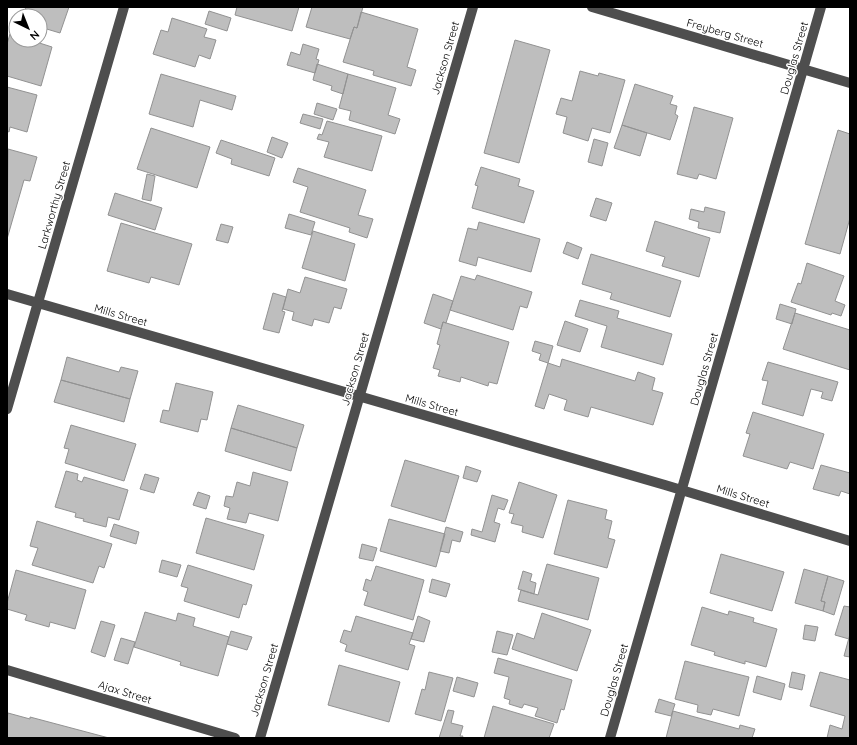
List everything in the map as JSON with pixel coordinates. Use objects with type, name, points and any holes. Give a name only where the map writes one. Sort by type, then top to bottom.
[{"type":"street","name":"Larkworthy Street","points":[[7,409],[124,7]]},
{"type":"street","name":"Jackson Street","points":[[260,738],[473,7]]},
{"type":"street","name":"Freyberg Street","points":[[592,7],[850,82]]},
{"type":"street","name":"Douglas Street","points":[[610,738],[803,68],[822,7]]},
{"type":"street","name":"Mills Street","points":[[7,294],[682,490],[850,541]]},
{"type":"street","name":"Ajax Street","points":[[7,670],[235,738]]},
{"type":"building","points":[[69,7],[60,33],[48,29],[48,8],[26,8]]},
{"type":"building","points":[[237,7],[299,7],[292,31],[235,15]]},
{"type":"building","points":[[312,7],[363,7],[357,28],[354,27],[350,39],[306,27]]},
{"type":"building","points":[[209,11],[231,18],[227,31],[205,24]]},
{"type":"building","points":[[361,12],[418,29],[407,67],[416,70],[411,86],[373,75],[374,71],[343,62],[354,27],[357,28]]},
{"type":"building","points":[[172,18],[207,29],[204,37],[216,40],[210,59],[199,55],[195,67],[153,54],[161,30],[168,32]]},
{"type":"building","points":[[515,40],[550,50],[519,163],[484,153]]},
{"type":"building","points":[[8,41],[8,48],[48,48],[48,46],[52,47],[41,86],[7,76]]},
{"type":"building","points":[[303,44],[319,49],[316,59],[319,60],[315,73],[287,65],[291,52],[300,55]]},
{"type":"building","points":[[317,64],[348,74],[343,94],[331,90],[332,86],[313,80]]},
{"type":"building","points":[[580,71],[598,76],[599,73],[625,80],[610,133],[592,128],[588,141],[563,133],[567,117],[556,114],[561,98],[572,101]]},
{"type":"building","points":[[161,74],[236,96],[232,110],[200,100],[193,127],[149,114]]},
{"type":"building","points":[[348,74],[396,88],[388,115],[400,119],[395,134],[349,120],[351,111],[339,108]]},
{"type":"building","points":[[635,84],[673,96],[670,104],[677,106],[675,114],[678,116],[670,140],[622,125]]},
{"type":"building","points":[[7,87],[37,95],[27,132],[10,127],[9,132],[7,131]]},
{"type":"building","points":[[317,103],[337,109],[333,120],[314,114]]},
{"type":"building","points":[[694,107],[733,118],[716,179],[699,174],[697,179],[677,174]]},
{"type":"building","points":[[303,114],[323,119],[320,129],[300,123]]},
{"type":"building","points":[[327,121],[382,136],[372,171],[324,157],[329,142],[317,139],[319,134],[322,135]]},
{"type":"building","points":[[622,125],[647,133],[640,156],[614,148]]},
{"type":"building","points":[[151,128],[210,147],[197,188],[137,169]]},
{"type":"building","points":[[838,130],[850,134],[850,218],[840,254],[805,244]]},
{"type":"building","points":[[272,137],[288,143],[282,158],[267,152]]},
{"type":"building","points":[[594,139],[608,143],[602,166],[588,162]]},
{"type":"building","points":[[221,140],[275,158],[269,176],[231,164],[232,159],[216,153]]},
{"type":"building","points":[[8,149],[37,157],[30,181],[24,180],[7,239]]},
{"type":"building","points":[[481,167],[520,179],[518,186],[534,191],[524,223],[472,208],[478,186],[475,185]]},
{"type":"building","points":[[298,168],[366,190],[358,215],[373,219],[367,238],[349,232],[350,228],[300,212],[308,187],[293,182]]},
{"type":"building","points":[[147,174],[155,176],[151,201],[142,199]]},
{"type":"building","points":[[115,193],[162,208],[155,230],[108,215]]},
{"type":"building","points":[[596,198],[612,203],[606,221],[590,216]]},
{"type":"building","points":[[705,207],[725,212],[720,233],[698,228],[699,222],[689,219],[691,209],[704,212]]},
{"type":"building","points":[[289,214],[315,222],[311,235],[285,228]]},
{"type":"building","points":[[655,221],[710,238],[699,277],[662,266],[665,257],[646,251]]},
{"type":"building","points":[[479,222],[540,239],[531,272],[478,257],[476,266],[459,261],[468,228],[477,230]]},
{"type":"building","points":[[121,223],[192,244],[179,285],[151,277],[149,283],[107,271]]},
{"type":"building","points":[[221,224],[233,227],[228,243],[216,240]]},
{"type":"building","points":[[313,231],[355,244],[345,281],[302,268]]},
{"type":"building","points":[[567,242],[582,248],[578,259],[563,253]]},
{"type":"building","points":[[591,254],[681,281],[670,317],[610,299],[612,293],[582,284]]},
{"type":"building","points":[[807,263],[844,276],[835,301],[845,305],[841,316],[832,313],[831,315],[791,302],[798,283],[801,284]]},
{"type":"building","points":[[477,275],[532,292],[527,308],[520,306],[513,330],[450,310],[461,276],[475,280]]},
{"type":"building","points":[[305,277],[347,289],[341,309],[334,307],[329,323],[314,319],[312,326],[292,320],[294,312],[283,309],[288,289],[300,293]]},
{"type":"building","points":[[273,293],[286,297],[282,311],[285,312],[279,333],[263,329]]},
{"type":"building","points":[[433,294],[453,301],[446,323],[443,322],[441,329],[424,323]]},
{"type":"building","points":[[580,300],[619,311],[617,318],[672,334],[663,365],[601,347],[607,326],[575,316]]},
{"type":"building","points":[[780,304],[796,309],[792,324],[776,319]]},
{"type":"building","points":[[795,313],[850,330],[850,370],[783,349]]},
{"type":"building","points":[[565,321],[588,329],[580,352],[557,345]]},
{"type":"building","points":[[443,322],[509,342],[497,384],[489,382],[488,386],[461,377],[460,382],[438,376],[440,370],[433,368],[440,345],[437,344]]},
{"type":"building","points":[[535,341],[553,346],[548,363],[539,360],[541,354],[532,351]]},
{"type":"building","points":[[67,357],[119,372],[121,367],[138,371],[130,399],[61,380]]},
{"type":"building","points":[[562,359],[635,381],[638,372],[655,378],[652,390],[663,393],[653,425],[591,407],[588,417],[564,410],[567,400],[549,394],[544,409],[535,406],[548,363],[560,367]]},
{"type":"building","points":[[768,362],[838,382],[832,401],[821,398],[823,392],[811,389],[803,416],[762,404],[768,381],[762,380]]},
{"type":"building","points":[[61,380],[130,399],[124,422],[54,402]]},
{"type":"building","points":[[176,383],[213,392],[207,420],[201,419],[198,432],[160,422],[163,410],[169,411]]},
{"type":"building","points":[[238,405],[304,425],[297,448],[231,428]]},
{"type":"building","points":[[753,412],[824,434],[813,469],[790,462],[787,469],[743,456],[750,434],[746,433]]},
{"type":"building","points":[[71,425],[136,444],[124,481],[65,463],[69,449],[64,448]]},
{"type":"building","points":[[231,428],[297,448],[291,471],[225,451]]},
{"type":"building","points":[[405,460],[459,476],[445,522],[391,506]]},
{"type":"building","points":[[821,465],[850,473],[850,494],[841,491],[839,496],[813,489]]},
{"type":"building","points":[[466,466],[481,471],[477,482],[463,478]]},
{"type":"building","points":[[66,471],[78,474],[77,480],[82,482],[84,477],[128,490],[119,520],[108,517],[106,527],[83,521],[84,519],[75,517],[76,513],[55,507]]},
{"type":"building","points":[[253,472],[288,482],[278,521],[249,513],[246,523],[227,519],[230,508],[224,506],[226,496],[233,497],[237,482],[250,486]]},
{"type":"building","points":[[145,474],[159,478],[154,493],[140,489]]},
{"type":"building","points":[[519,482],[557,495],[543,538],[522,532],[523,526],[511,523],[514,514],[509,513]]},
{"type":"building","points":[[198,492],[210,496],[206,509],[193,505]]},
{"type":"building","points":[[492,495],[508,500],[504,510],[498,508],[494,522],[500,524],[495,542],[471,535],[472,529],[482,532]]},
{"type":"building","points":[[568,500],[607,510],[605,519],[612,521],[608,538],[615,540],[607,568],[554,554]]},
{"type":"building","points":[[206,518],[264,535],[254,570],[196,553]]},
{"type":"building","points":[[389,519],[445,534],[436,567],[380,551]]},
{"type":"building","points":[[37,521],[112,544],[104,568],[99,566],[93,583],[32,565],[38,548],[30,546]]},
{"type":"building","points":[[114,524],[139,532],[136,544],[110,536]]},
{"type":"building","points":[[446,527],[463,532],[460,542],[452,540],[449,553],[440,551]]},
{"type":"building","points":[[362,544],[377,548],[373,561],[359,558]]},
{"type":"building","points":[[721,554],[784,572],[772,611],[710,593]]},
{"type":"building","points":[[162,560],[181,565],[177,577],[159,572]]},
{"type":"building","points":[[547,564],[599,578],[588,620],[518,601],[521,590],[538,595]]},
{"type":"building","points":[[188,565],[252,585],[246,605],[243,604],[239,618],[184,601],[188,588],[181,586]]},
{"type":"building","points":[[376,566],[424,580],[413,620],[364,605],[368,592],[363,590],[366,579],[371,581]]},
{"type":"building","points":[[804,569],[828,576],[821,601],[825,602],[823,611],[795,603]]},
{"type":"building","points":[[16,570],[86,590],[75,629],[50,622],[49,627],[25,620],[27,615],[7,609],[7,603]]},
{"type":"building","points":[[523,571],[532,574],[530,581],[536,583],[534,594],[518,589]]},
{"type":"building","points":[[828,576],[844,581],[834,615],[823,611],[825,602],[821,601]]},
{"type":"building","points":[[432,579],[450,584],[446,597],[429,592]]},
{"type":"building","points":[[844,606],[850,607],[849,639],[835,635]]},
{"type":"building","points":[[702,607],[728,615],[729,611],[754,618],[753,622],[777,629],[766,667],[745,661],[745,664],[714,655],[715,652],[691,645]]},
{"type":"building","points":[[145,612],[176,621],[178,613],[195,618],[193,626],[229,637],[218,676],[180,665],[181,662],[134,647]]},
{"type":"building","points":[[542,613],[591,630],[577,671],[512,649],[517,633],[534,639]]},
{"type":"building","points":[[356,616],[413,633],[409,644],[415,646],[408,670],[345,651],[347,645],[340,642],[344,630],[351,632]]},
{"type":"building","points":[[418,616],[430,621],[424,642],[411,639]]},
{"type":"building","points":[[101,621],[115,625],[105,657],[91,652]]},
{"type":"building","points":[[805,625],[818,627],[815,641],[803,639]]},
{"type":"building","points":[[231,631],[252,637],[247,650],[227,644]]},
{"type":"building","points":[[497,631],[513,635],[507,655],[492,652]]},
{"type":"building","points":[[850,634],[850,657],[844,656]]},
{"type":"building","points":[[121,638],[135,642],[128,664],[114,660]]},
{"type":"building","points":[[498,658],[572,680],[564,710],[561,709],[557,723],[535,716],[538,708],[524,704],[522,708],[509,704],[510,700],[504,698],[509,677],[494,673]]},
{"type":"building","points":[[685,661],[749,677],[739,716],[713,709],[711,715],[697,712],[698,705],[675,699]]},
{"type":"building","points":[[339,665],[400,682],[389,722],[328,705]]},
{"type":"building","points":[[429,672],[453,678],[441,721],[415,714],[422,689],[425,690]]},
{"type":"building","points":[[792,672],[805,675],[802,690],[789,687]]},
{"type":"building","points":[[820,672],[850,680],[850,738],[827,738],[830,725],[842,729],[845,716],[810,706]]},
{"type":"building","points":[[757,676],[785,684],[781,700],[753,692]]},
{"type":"building","points":[[457,677],[478,683],[474,697],[453,691]]},
{"type":"building","points":[[659,699],[675,704],[671,716],[655,712]]},
{"type":"building","points":[[493,706],[554,724],[549,738],[484,738]]},
{"type":"building","points":[[448,710],[454,711],[451,723],[463,726],[460,736],[463,736],[462,738],[439,738]]},
{"type":"building","points":[[673,711],[739,729],[740,725],[755,729],[752,738],[666,738]]},
{"type":"building","points":[[8,713],[30,719],[30,717],[109,738],[7,738]]}]
